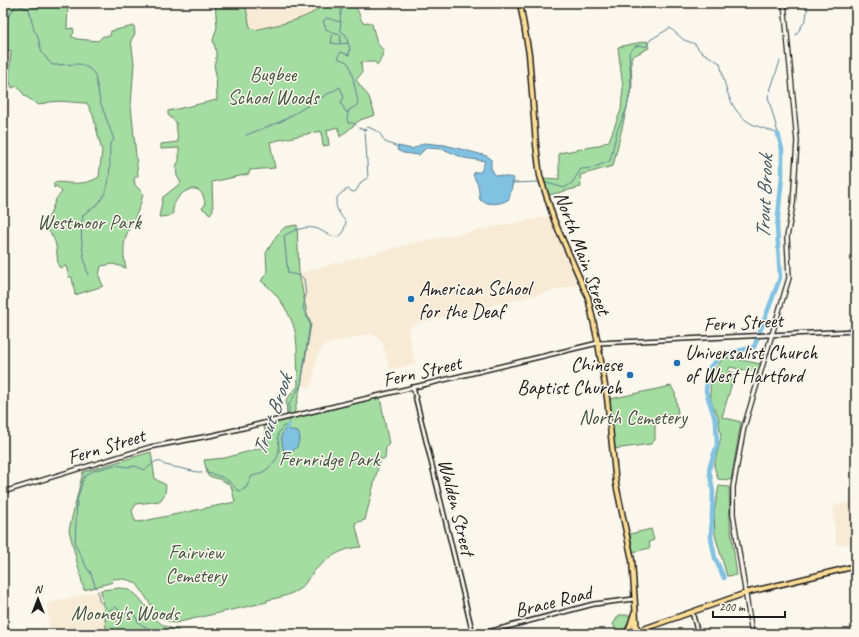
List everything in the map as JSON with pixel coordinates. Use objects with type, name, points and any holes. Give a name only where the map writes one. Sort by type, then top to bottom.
[{"type":"main road","name":"North Main Street","points":[[520,3],[530,62],[536,145],[542,185],[554,220],[588,297],[598,343],[607,398],[616,484],[632,558],[637,632]]},
{"type":"main road","points":[[752,634],[732,514],[733,487],[744,427],[789,278],[787,237],[793,204],[797,154],[797,130],[784,3]]},
{"type":"main road","points":[[629,634],[783,582],[856,564]]},
{"type":"main road","name":"North Main Street","points":[[626,634],[635,608]]},
{"type":"street","name":"Fern Street","points":[[3,492],[150,447],[203,438],[598,343],[856,331]]},
{"type":"street","name":"Walden Street","points":[[412,387],[473,634]]},
{"type":"street","name":"Brace Road","points":[[480,634],[594,604],[634,599]]},
{"type":"street","points":[[692,612],[698,634]]},
{"type":"shaded area","points":[[218,3],[339,3],[341,7],[216,42],[216,9]]},
{"type":"shaded area","name":"American School for the Deaf","points":[[550,216],[581,284],[412,325],[408,333],[416,364],[390,370],[382,342],[373,335],[369,334],[324,345],[318,354],[311,388],[301,385],[311,324],[307,314],[299,273],[417,242]]},
{"type":"shaded area","points":[[856,501],[856,533],[849,534],[850,543],[836,545],[833,508],[838,504]]},
{"type":"shaded area","points":[[101,590],[107,634],[50,634],[47,603]]},
{"type":"green space","name":"Westmoor Park","points":[[3,3],[68,3],[67,29],[73,28],[74,33],[71,36],[77,39],[98,41],[103,36],[110,36],[111,31],[134,26],[135,34],[131,40],[134,63],[131,106],[138,176],[134,178],[135,185],[143,193],[137,213],[126,236],[124,255],[126,268],[113,264],[101,266],[99,276],[103,286],[75,295],[72,277],[69,277],[66,266],[60,268],[58,265],[56,244],[52,235],[44,227],[44,218],[49,217],[56,199],[62,192],[57,186],[54,188],[54,183],[83,183],[99,177],[102,151],[93,115],[87,103],[57,101],[39,105],[25,96],[17,86],[12,88],[9,79],[11,51],[3,52]]},
{"type":"green space","name":"Bugbee School Woods","points":[[215,3],[245,3],[250,27],[255,30],[302,18],[318,9],[323,3],[358,3],[355,7],[363,23],[368,22],[372,24],[377,43],[384,51],[378,65],[374,62],[361,62],[362,73],[356,80],[369,97],[375,115],[360,120],[340,137],[338,127],[327,130],[329,145],[323,146],[321,131],[270,142],[275,168],[250,170],[249,174],[212,182],[213,210],[210,214],[202,208],[205,205],[203,196],[199,190],[193,189],[188,190],[177,199],[173,213],[169,216],[159,217],[163,197],[181,183],[177,176],[176,166],[179,161],[179,148],[161,149],[161,144],[178,142],[176,122],[168,115],[168,111],[217,100],[214,65],[216,60],[216,51],[213,40],[217,27]]},
{"type":"green space","points":[[647,41],[649,48],[631,57],[632,86],[613,166],[580,175],[581,187],[549,195],[543,178],[559,179],[559,153],[597,146],[609,141],[621,110],[623,88],[618,47]]},
{"type":"green space","points":[[297,225],[299,273],[307,314],[311,324],[301,385],[294,414],[287,415],[286,400],[298,386],[296,336],[292,321],[283,305],[273,291],[261,281],[267,272],[266,253],[277,235],[285,227]]},
{"type":"green space","points":[[725,357],[761,364],[758,373],[730,367],[728,371],[735,373],[722,417],[741,422],[731,480],[718,479],[714,466],[721,437],[718,416],[711,402],[710,388],[713,370]]},
{"type":"green space","name":"North Cemetery","points":[[671,386],[675,393],[678,413],[655,419],[655,440],[651,444],[614,449],[610,399]]},
{"type":"green space","points":[[380,397],[389,444],[386,447],[385,459],[380,459],[365,520],[355,523],[361,547],[347,549],[335,554],[315,570],[304,585],[298,590],[285,596],[267,600],[267,602],[175,623],[162,618],[157,613],[136,583],[124,579],[112,579],[113,582],[84,590],[69,530],[83,472],[151,452],[155,479],[166,485],[165,494],[160,501],[136,504],[132,511],[135,521],[139,522],[235,502],[231,485],[219,479],[208,476],[204,460],[225,458],[268,446],[264,426]]},
{"type":"green space","points":[[719,486],[729,487],[730,523],[737,575],[727,576],[715,535],[714,512]]},
{"type":"green space","points":[[651,529],[654,540],[649,542],[650,548],[633,552],[630,534]]},
{"type":"green space","name":"Mooney's Woods","points":[[120,588],[129,590],[136,595],[159,622],[167,627],[178,630],[180,634],[107,634],[101,590]]},
{"type":"green space","points":[[619,615],[631,615],[631,617],[626,629],[618,633],[613,624]]},
{"type":"water","points":[[424,143],[445,145],[487,156],[491,159],[491,168],[495,175],[514,178],[509,199],[494,204],[480,200],[478,185],[473,175],[475,172],[481,172],[485,161],[464,158],[443,149],[426,148],[419,155],[403,153],[397,150],[398,146],[412,149]]},
{"type":"water","points":[[286,427],[290,430],[298,432],[300,437],[297,447],[287,456],[284,454],[281,436]]},
{"type":"waterway","points":[[3,16],[8,17],[18,3]]},
{"type":"waterway","points":[[342,3],[340,22],[327,18],[323,21],[326,29],[333,33],[331,43],[348,43],[350,48],[349,55],[341,52],[338,56],[339,59],[348,63],[352,75],[358,103],[349,110],[347,118],[348,123],[353,123],[356,125]]},
{"type":"waterway","points":[[796,35],[806,19],[808,3]]},
{"type":"waterway","points":[[17,5],[29,9],[42,53],[52,65],[80,64],[90,69],[95,75],[100,101],[114,140],[110,144],[110,174],[107,188],[98,203],[83,215],[81,229],[82,245],[88,275]]},
{"type":"waterway","points":[[341,22],[340,30],[346,35],[348,43]]},
{"type":"waterway","name":"Trout Brook","points":[[544,182],[564,188],[572,183],[581,169],[592,168],[610,161],[617,131],[627,108],[631,86],[629,53],[636,46],[640,45],[646,47],[650,40],[670,28],[684,40],[695,44],[700,51],[720,63],[729,97],[733,105],[744,119],[752,124],[778,134]]},
{"type":"waterway","points":[[333,33],[341,35],[340,43]]},
{"type":"waterway","points":[[778,133],[768,97],[780,61]]},
{"type":"waterway","points":[[310,104],[340,87],[344,97],[341,103],[346,112],[348,112]]},
{"type":"waterway","points":[[246,135],[282,121],[309,105]]},
{"type":"waterway","name":"Trout Brook","points":[[289,416],[289,404],[301,385],[310,324],[303,308],[306,295],[304,279],[301,276],[288,273],[284,236],[296,230],[314,228],[331,236],[339,237],[343,233],[346,222],[337,209],[336,200],[338,196],[348,189],[353,192],[356,191],[362,181],[368,178],[365,130],[368,127],[379,132],[385,142],[398,147]]},
{"type":"waterway","name":"Trout Brook","points":[[359,128],[365,130]]},
{"type":"waterway","name":"Trout Brook","points":[[724,578],[715,558],[711,538],[713,492],[709,469],[717,445],[716,422],[706,391],[707,380],[710,367],[723,355],[754,347],[780,278],[777,227],[782,176],[782,149],[778,134]]},
{"type":"waterway","name":"Trout Brook","points":[[512,183],[539,182]]},
{"type":"waterway","name":"Trout Brook","points":[[206,473],[225,479],[240,491],[246,488],[252,476],[266,470],[276,459],[279,448],[278,434],[283,426],[288,426],[290,419]]},
{"type":"waterway","name":"Trout Brook","points":[[96,588],[90,571],[88,570],[75,544],[77,500],[84,477],[93,471],[115,465],[129,467],[135,466],[145,470],[156,461],[165,465],[202,473]]},
{"type":"waterway","name":"Trout Brook","points":[[98,591],[99,601],[109,610],[116,607],[122,614],[133,612],[139,623],[158,634]]},
{"type":"place","name":"American School for the Deaf","points":[[411,299]]},
{"type":"place","name":"Universalist Church of West Hartford","points":[[677,363]]},
{"type":"place","name":"Chinese Baptist Church","points":[[630,375]]},
{"type":"park label","name":"Fernridge Park","points":[[329,459]]},
{"type":"park label","name":"Fairview Cemetery","points":[[196,564]]}]
